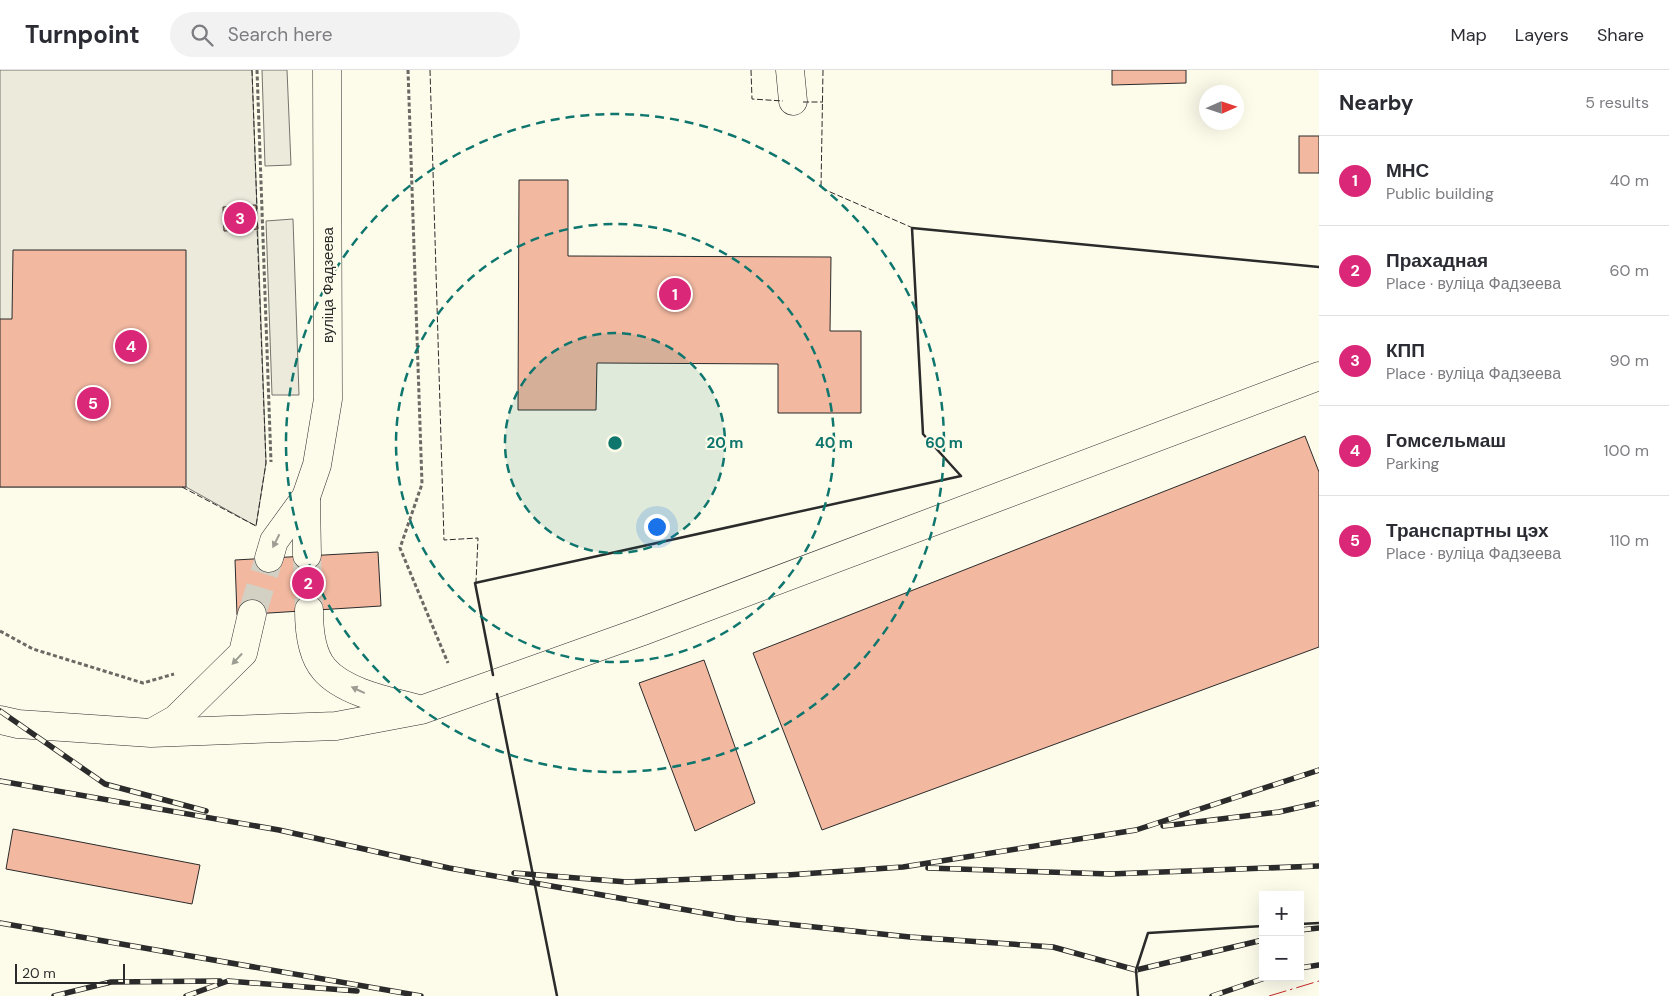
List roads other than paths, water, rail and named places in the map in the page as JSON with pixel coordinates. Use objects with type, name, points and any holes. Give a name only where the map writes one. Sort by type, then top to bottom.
[{"type":"street","name":"вуліца Фадзеева","points":[[306,497],[317,464],[328,399],[327,70]]},
{"type":"street","points":[[790,70],[793,102]]},
{"type":"street","points":[[0,720],[18,724],[152,733],[336,726],[422,710],[643,631],[1319,376]]},
{"type":"street","points":[[306,497],[307,555]]},
{"type":"street","points":[[269,558],[274,541],[306,497]]},
{"type":"street","points":[[309,610],[309,627],[315,655],[324,670],[344,683],[372,697],[422,710]]},
{"type":"street","points":[[152,733],[176,719],[243,653],[252,614]]},
{"type":"tunnel","points":[[307,555],[309,610]]},
{"type":"tunnel","points":[[252,614],[269,558]]},
{"type":"railway","points":[[0,711],[105,784],[206,811]]},
{"type":"railway","points":[[514,873],[627,882],[787,875],[903,867],[1136,830],[1319,770]]},
{"type":"railway","points":[[0,781],[279,830],[449,868],[738,919],[910,937],[1053,947],[1136,970],[1259,941]]},
{"type":"railway","points":[[1163,826],[1279,812],[1319,803]]},
{"type":"railway","points":[[928,868],[1110,874],[1319,866]]},
{"type":"railway","points":[[0,923],[421,996]]},
{"type":"railway","points":[[1304,930],[1319,928]]},
{"type":"railway","points":[[1304,967],[1319,965]]},
{"type":"railway","points":[[1212,996],[1259,980]]},
{"type":"railway","points":[[54,996],[111,982],[220,981]]},
{"type":"railway","points":[[186,996],[228,981],[357,991]]},
{"type":"place","name":"КПП","points":[[240,218]]},
{"type":"place","name":"МНС","points":[[675,294]]},
{"type":"place","name":"Гомсельмаш","points":[[131,346]]},
{"type":"place","name":"Транспартны цэх","points":[[93,403]]},
{"type":"place","name":"Прахадная","points":[[308,583]]}]
